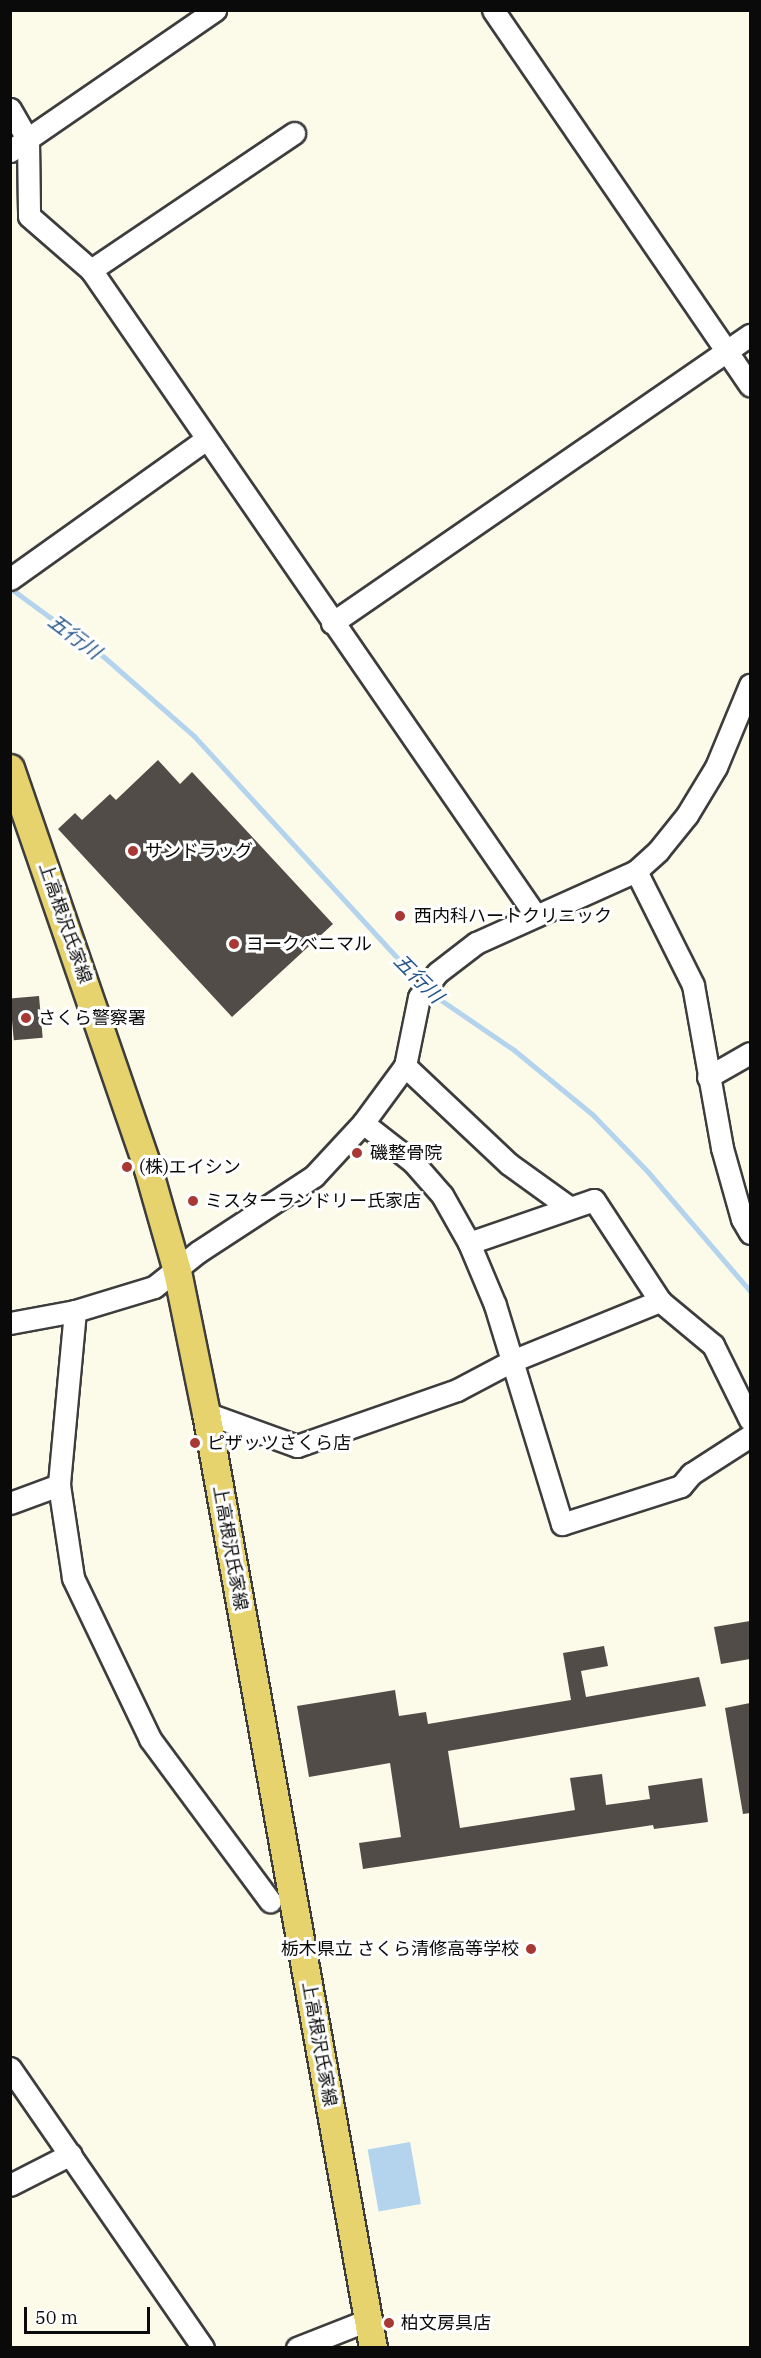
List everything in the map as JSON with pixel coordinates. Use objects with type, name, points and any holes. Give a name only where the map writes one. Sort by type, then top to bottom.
[{"type":"main road","name":"上高根沢氏家線","points":[[10,768],[137,1137],[177,1271],[206,1413],[373,2348]]},
{"type":"street","points":[[19,145],[215,10]]},
{"type":"street","points":[[493,10],[750,385]]},
{"type":"street","points":[[10,109],[19,145],[29,216],[91,270],[536,916]]},
{"type":"street","points":[[91,270],[294,133]]},
{"type":"street","points":[[332,623],[750,335]]},
{"type":"street","points":[[10,579],[206,439]]},
{"type":"street","points":[[10,1323],[75,1311],[154,1287],[198,1252],[314,1176],[363,1123],[405,1066],[419,997],[437,973],[476,943],[636,871],[687,815],[716,766],[750,685]]},
{"type":"street","points":[[636,871],[693,985],[722,1148],[742,1219],[750,1233]]},
{"type":"street","points":[[708,1077],[750,1053]]},
{"type":"street","points":[[405,1066],[509,1164],[570,1208]]},
{"type":"street","points":[[363,1123],[428,1178],[442,1195],[469,1243],[495,1305],[562,1524],[681,1486],[691,1474],[750,1436]]},
{"type":"street","points":[[469,1243],[594,1200],[660,1301],[713,1345],[750,1420]]},
{"type":"street","points":[[206,1413],[297,1446],[457,1390],[512,1361],[660,1301]]},
{"type":"street","points":[[75,1311],[59,1485],[74,1578],[150,1739],[270,1901]]},
{"type":"street","points":[[10,1503],[59,1485]]},
{"type":"street","points":[[10,2068],[203,2348]]},
{"type":"street","points":[[10,2185],[71,2154]]},
{"type":"street","points":[[297,2348],[368,2319]]},
{"type":"water","points":[[410,2142],[421,2204],[379,2212],[368,2149]]},
{"type":"building","points":[[158,760],[180,784],[192,772],[333,924],[232,1017],[58,829],[75,813],[82,820],[110,794],[116,800]]},
{"type":"building","name":"さくら警察署","points":[[39,996],[43,1038],[14,1040],[10,999]]},
{"type":"building","points":[[750,1621],[750,1659],[721,1664],[714,1627]]},
{"type":"building","points":[[604,1646],[608,1666],[581,1671],[586,1697],[699,1677],[706,1706],[448,1751],[460,1828],[575,1810],[570,1778],[602,1774],[606,1805],[650,1799],[648,1786],[702,1778],[708,1822],[654,1829],[653,1825],[363,1869],[359,1843],[401,1837],[390,1763],[309,1777],[297,1706],[395,1690],[399,1716],[426,1712],[428,1724],[571,1700],[563,1653]]},
{"type":"building","points":[[750,1703],[750,1813],[743,1814],[725,1708]]},
{"type":"waterway","name":"五行川","points":[[10,588],[104,657],[194,736],[422,985]]},
{"type":"waterway","name":"五行川","points":[[429,992],[514,1050],[593,1115],[648,1172],[750,1291]]},
{"type":"place","name":"サンドラッグ","points":[[133,851]]},
{"type":"place","name":"西内科ハートクリニック","points":[[400,916]]},
{"type":"place","name":"ヨークベニマル","points":[[234,944]]},
{"type":"place","name":"さくら警察署","points":[[26,1018]]},
{"type":"place","name":"磯整骨院","points":[[357,1153]]},
{"type":"place","name":"(株)エイシン","points":[[127,1167]]},
{"type":"place","name":"ミスターランドリー氏家店","points":[[193,1201]]},
{"type":"place","name":"ピザッツさくら店","points":[[195,1443]]},
{"type":"place","name":"栃木県立 さくら清修高等学校","points":[[531,1949]]},
{"type":"place","name":"柏文房具店","points":[[389,2323]]}]
